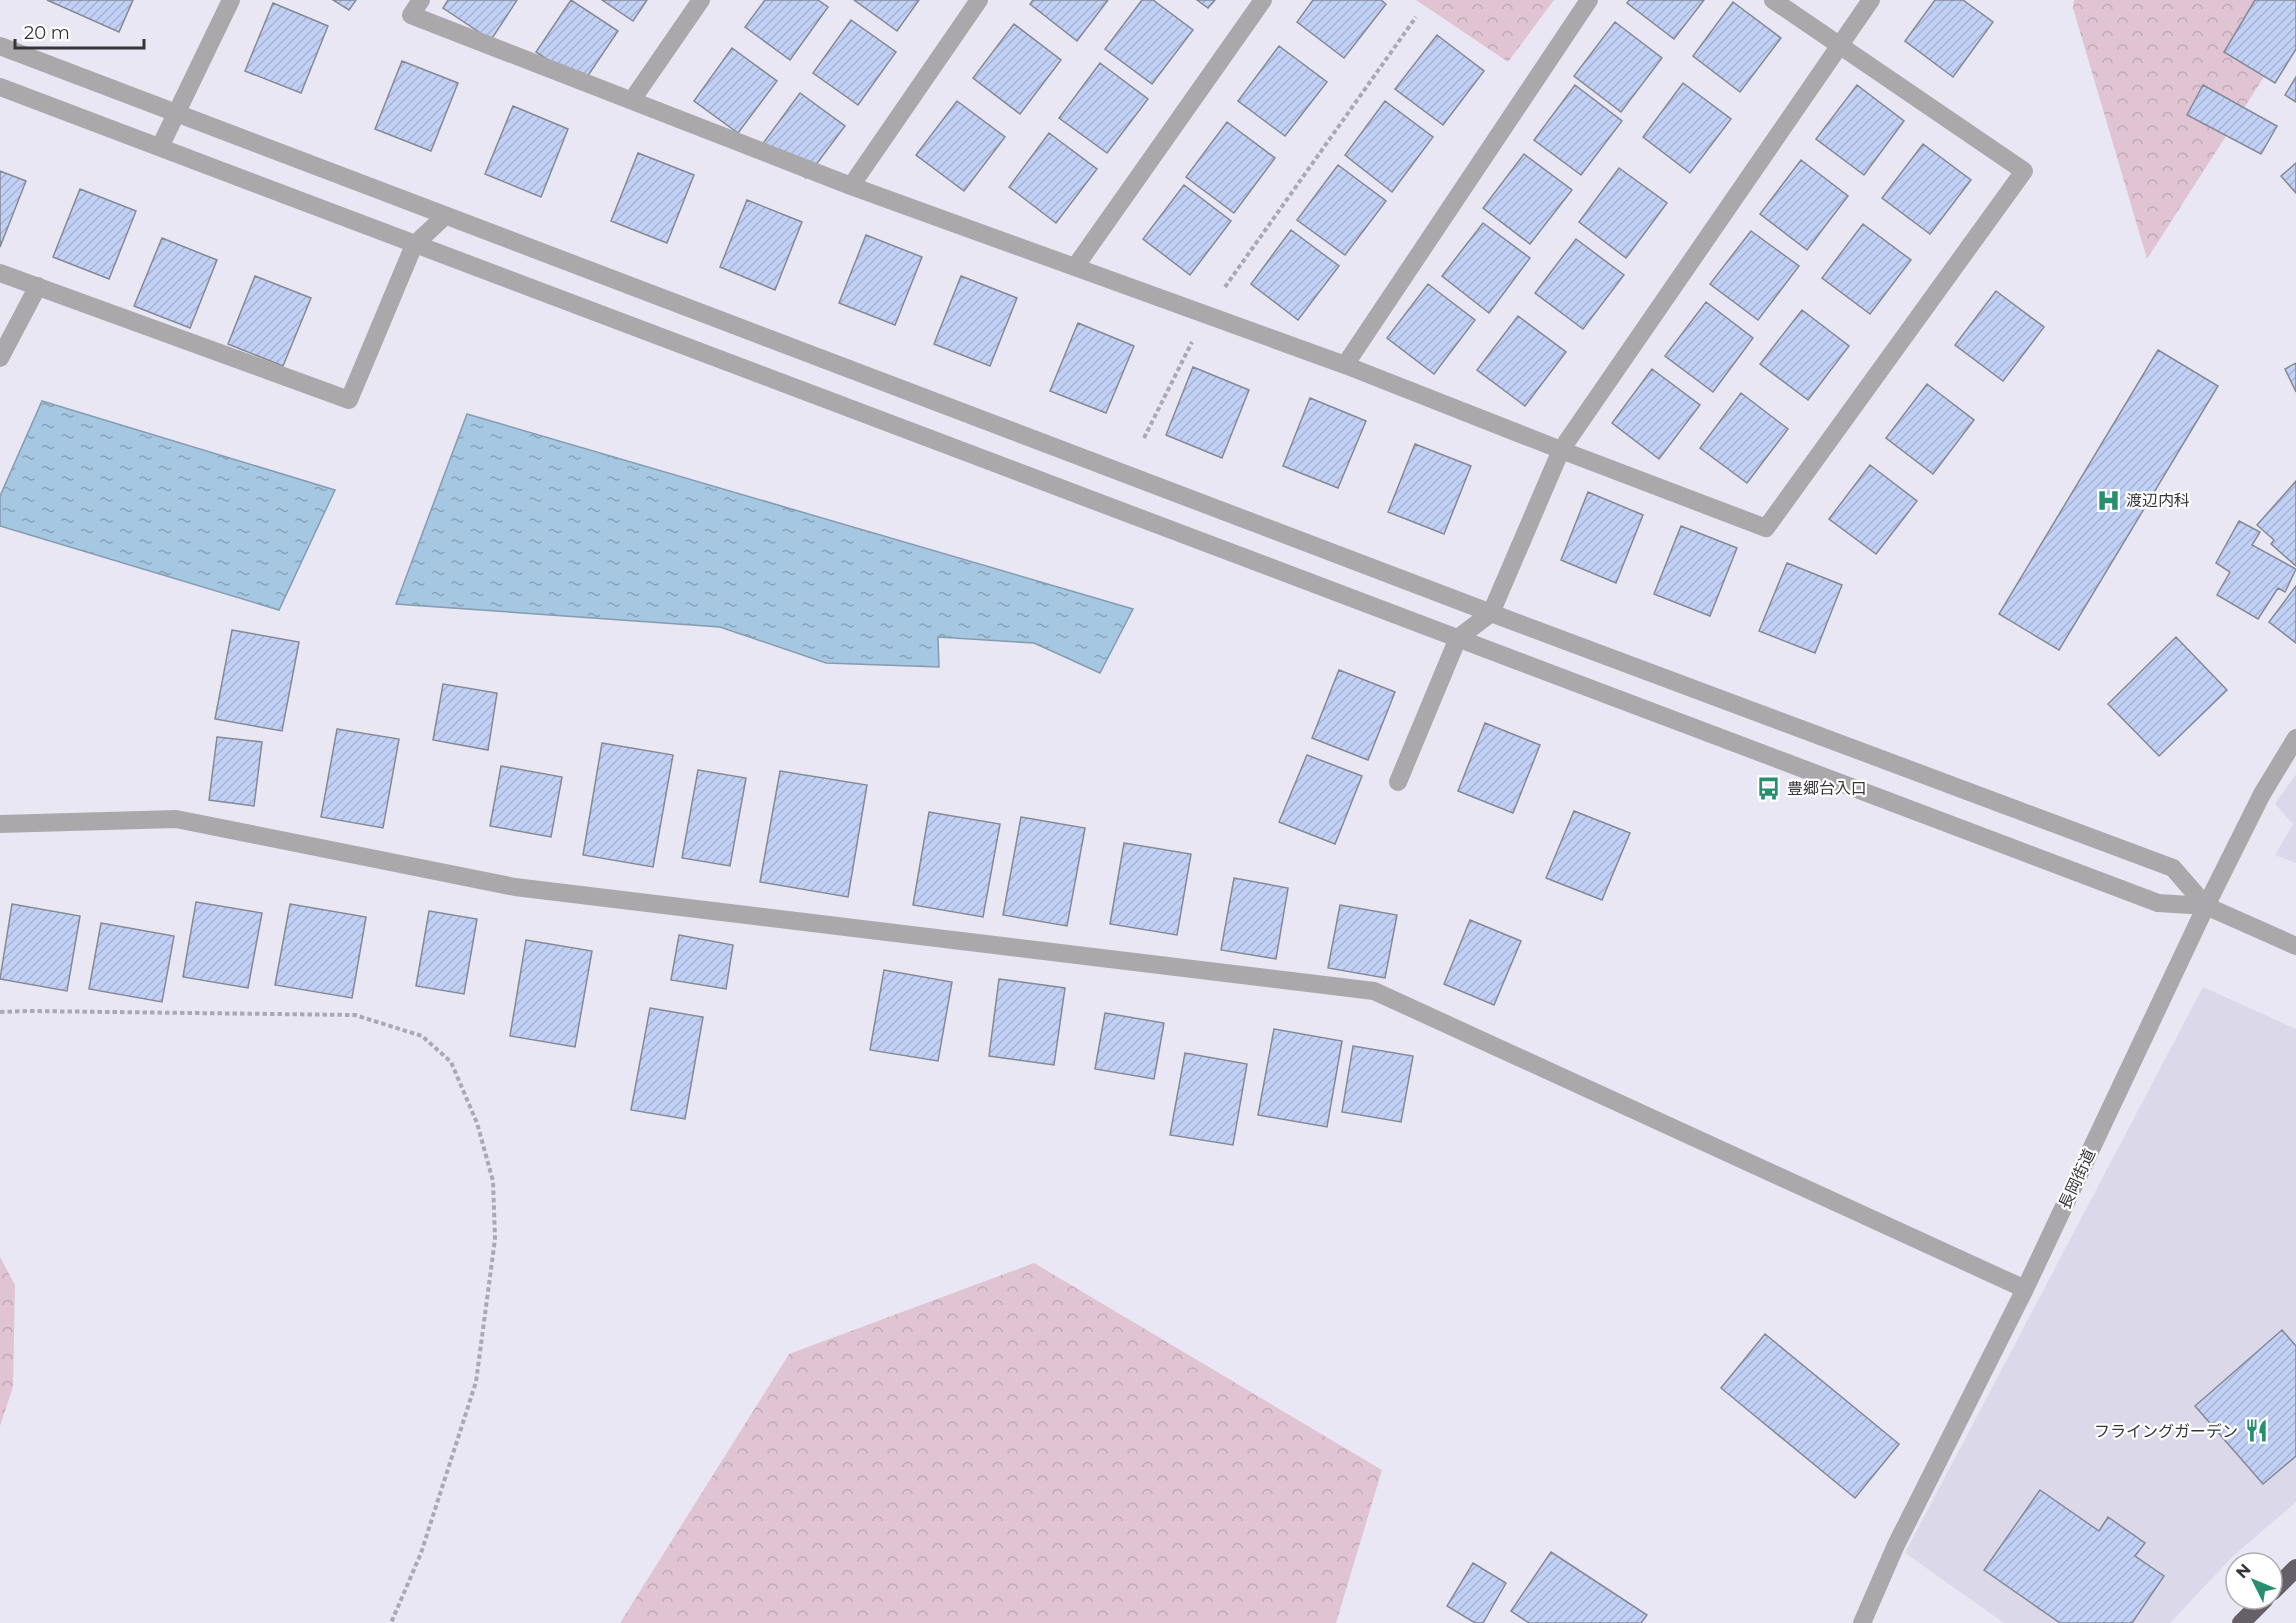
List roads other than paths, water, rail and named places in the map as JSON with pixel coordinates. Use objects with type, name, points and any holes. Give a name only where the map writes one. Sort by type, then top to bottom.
[{"type":"highway","points":[[2284,1580],[2296,1569]]},
{"type":"highway","points":[[2241,1623],[2253,1611]]},
{"type":"street","points":[[160,147],[231,0]]},
{"type":"street","points":[[421,0],[411,15],[851,186],[1345,365],[1766,528],[2024,171],[1773,0]]},
{"type":"street","points":[[632,100],[700,0]]},
{"type":"street","points":[[851,186],[979,0]]},
{"type":"street","points":[[1075,267],[1263,0]]},
{"type":"street","points":[[1345,365],[1589,0]]},
{"type":"street","points":[[1398,782],[1458,638],[1491,614],[1561,450],[1871,0]]},
{"type":"street","points":[[0,46],[1491,614],[2173,868],[2206,906]]},
{"type":"street","points":[[0,87],[2158,903],[2206,906],[2296,946]]},
{"type":"street","points":[[0,273],[349,400],[414,245],[444,217]]},
{"type":"street","points":[[0,358],[39,286]]},
{"type":"street","name":"長岡街道","points":[[1862,1623],[1896,1545],[2025,1289],[2206,906],[2262,794],[2296,738]]},
{"type":"street","points":[[0,824],[176,819],[515,886],[1374,991],[2025,1289]]},
{"type":"water","points":[[42,401],[335,490],[279,610],[0,526],[0,496]]},
{"type":"water","points":[[467,414],[1133,609],[1100,673],[1034,643],[938,637],[939,667],[826,663],[720,627],[396,604]]},
{"type":"place","name":"渡辺内科","points":[[2108,500]]},
{"type":"place","name":"豊郷台入口","points":[[1769,788]]},
{"type":"place","name":"フライングガーデン","points":[[2256,1431]]}]
